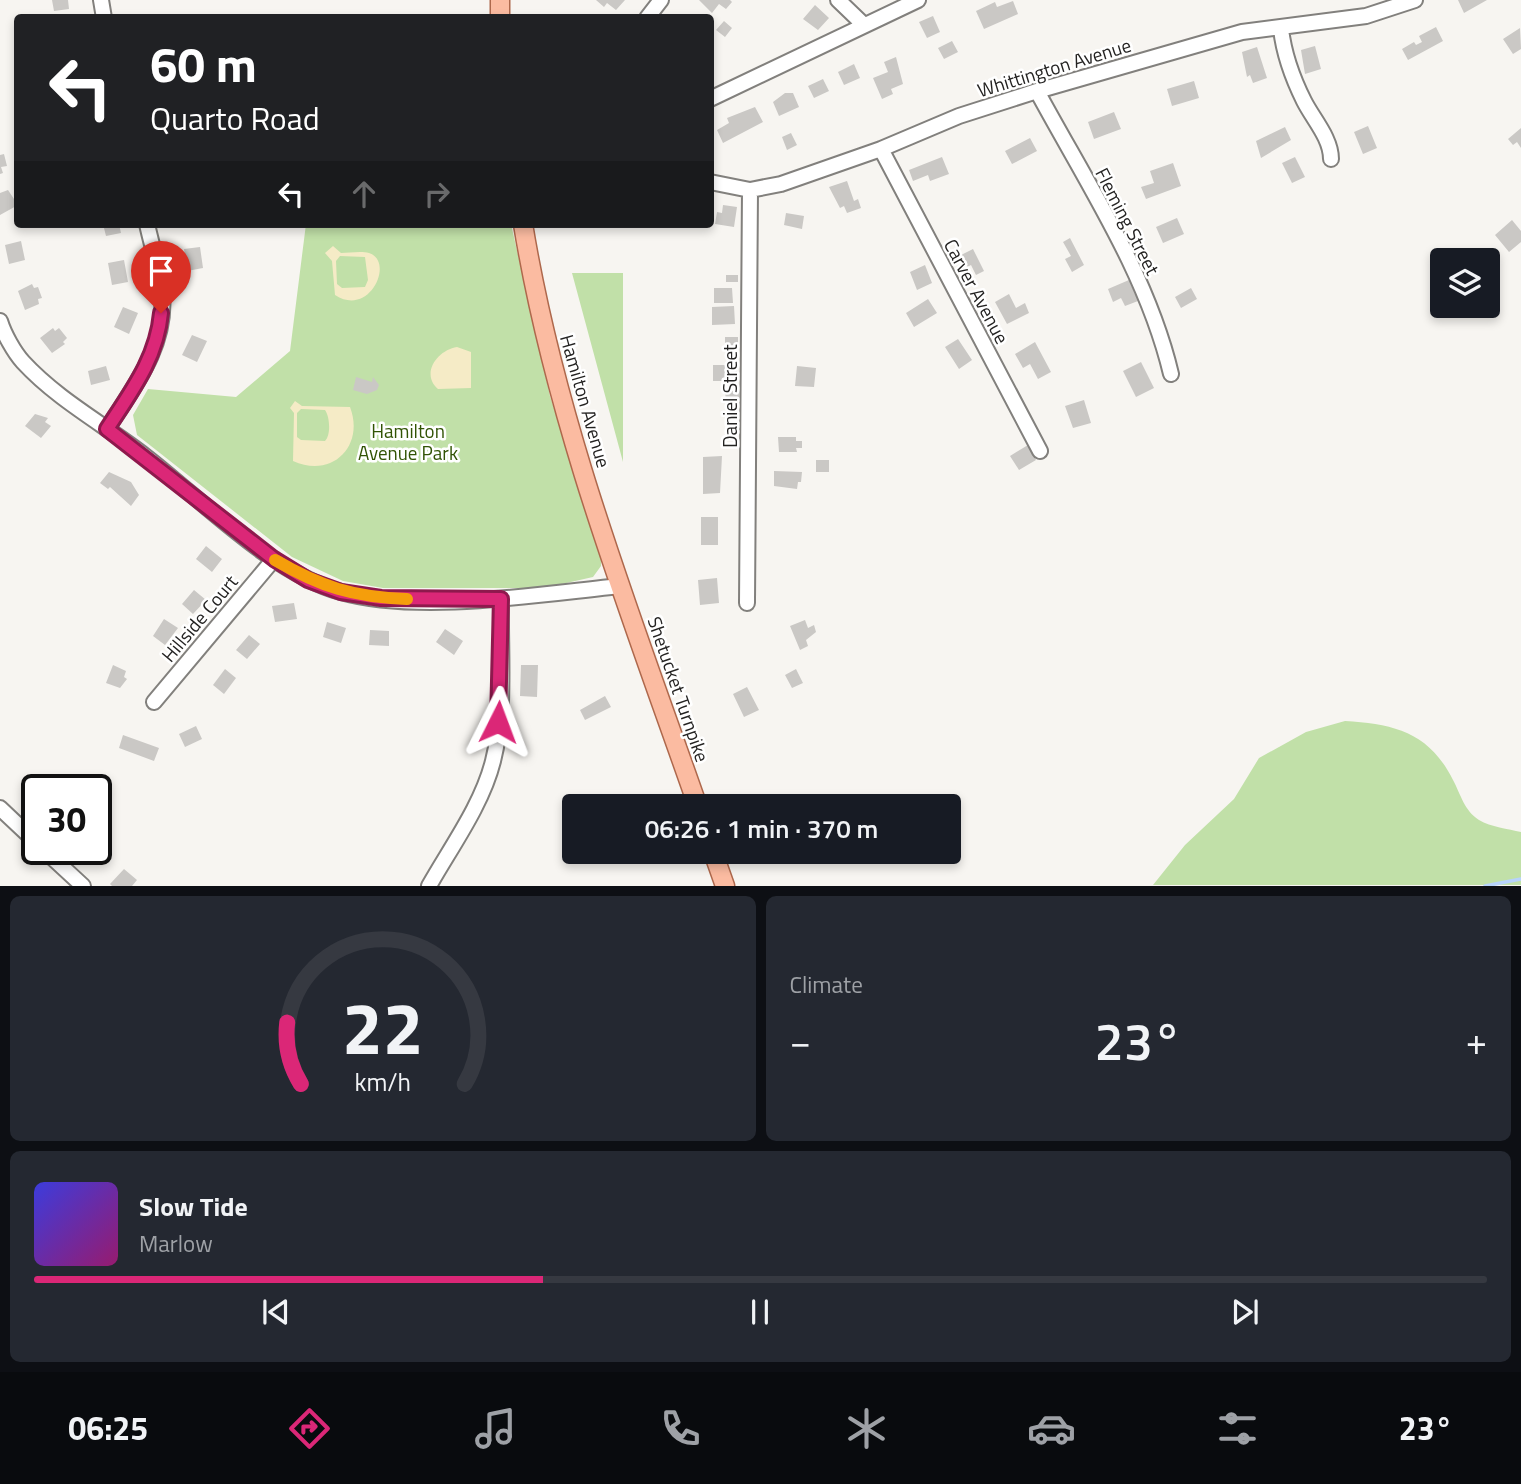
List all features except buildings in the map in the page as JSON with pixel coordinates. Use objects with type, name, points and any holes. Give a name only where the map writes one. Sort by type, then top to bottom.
[{"type":"main road","name":"Hamilton Avenue","points":[[524,228],[559,393],[621,586]]},
{"type":"main road","name":"Shetucket Turnpike","points":[[621,586],[693,794]]},
{"type":"main road","points":[[717,864],[725,886]]},
{"type":"street","points":[[650,14],[661,0]]},
{"type":"street","points":[[838,0],[864,25]]},
{"type":"street","points":[[714,97],[918,0]]},
{"type":"street","name":"Whittington Avenue","points":[[714,183],[750,190],[781,184],[881,149],[959,116],[1037,91],[1242,32],[1366,16],[1415,0]]},
{"type":"street","points":[[1281,29],[1285,58],[1304,101],[1328,142],[1331,159]]},
{"type":"street","name":"Fleming Street","points":[[1037,91],[1133,270],[1162,335],[1171,374]]},
{"type":"street","name":"Carver Avenue","points":[[881,149],[1040,451]]},
{"type":"street","name":"Daniel Street","points":[[747,603],[750,190]]},
{"type":"street","points":[[107,429],[146,368],[159,330],[162,295],[148,228]]},
{"type":"street","points":[[0,321],[22,361],[274,559],[308,580],[341,592],[381,598],[501,599],[621,586]]},
{"type":"street","name":"Hillside Court","points":[[154,702],[274,559]]},
{"type":"street","points":[[429,886],[468,816],[493,761],[500,684],[501,599]]},
{"type":"street","points":[[0,808],[21,828]]},
{"type":"street","points":[[60,865],[83,886]]},
{"type":"green space","name":"Hamilton Avenue Park","points":[[305,228],[512,228],[550,396],[601,554],[601,566],[593,577],[544,588],[383,588],[343,581],[292,557],[137,435],[133,415],[148,389],[236,397],[290,351]]},
{"type":"green space","points":[[572,273],[623,273],[623,462]]},
{"type":"green space","points":[[1345,721],[1394,728],[1421,741],[1443,764],[1466,807],[1474,816],[1500,828],[1521,832],[1521,885],[1153,885],[1185,845],[1234,799],[1259,758],[1306,732]]},
{"type":"sand","points":[[333,246],[341,253],[369,253],[376,258],[380,266],[375,286],[359,299],[348,300],[335,295],[332,261],[325,253]],"holes":[[[340,256],[365,257],[368,280],[365,287],[342,288],[337,284],[336,261]]]},
{"type":"sand","points":[[457,347],[471,352],[471,388],[438,389],[433,383],[431,369],[438,357]]},
{"type":"sand","points":[[295,401],[302,406],[350,407],[353,434],[349,446],[332,462],[320,466],[293,461],[294,413],[290,408]],"holes":[[[301,409],[325,410],[329,426],[325,441],[301,440],[297,437],[297,413]]]},
{"type":"waterway","points":[[1485,886],[1521,879]]},
{"type":"slow traffic","points":[[275,560],[308,580],[341,592],[407,599]]},
{"type":"route","points":[[161,313],[159,330],[146,368],[107,429],[274,559],[308,580],[341,592],[381,598],[501,599],[498,722]]}]
